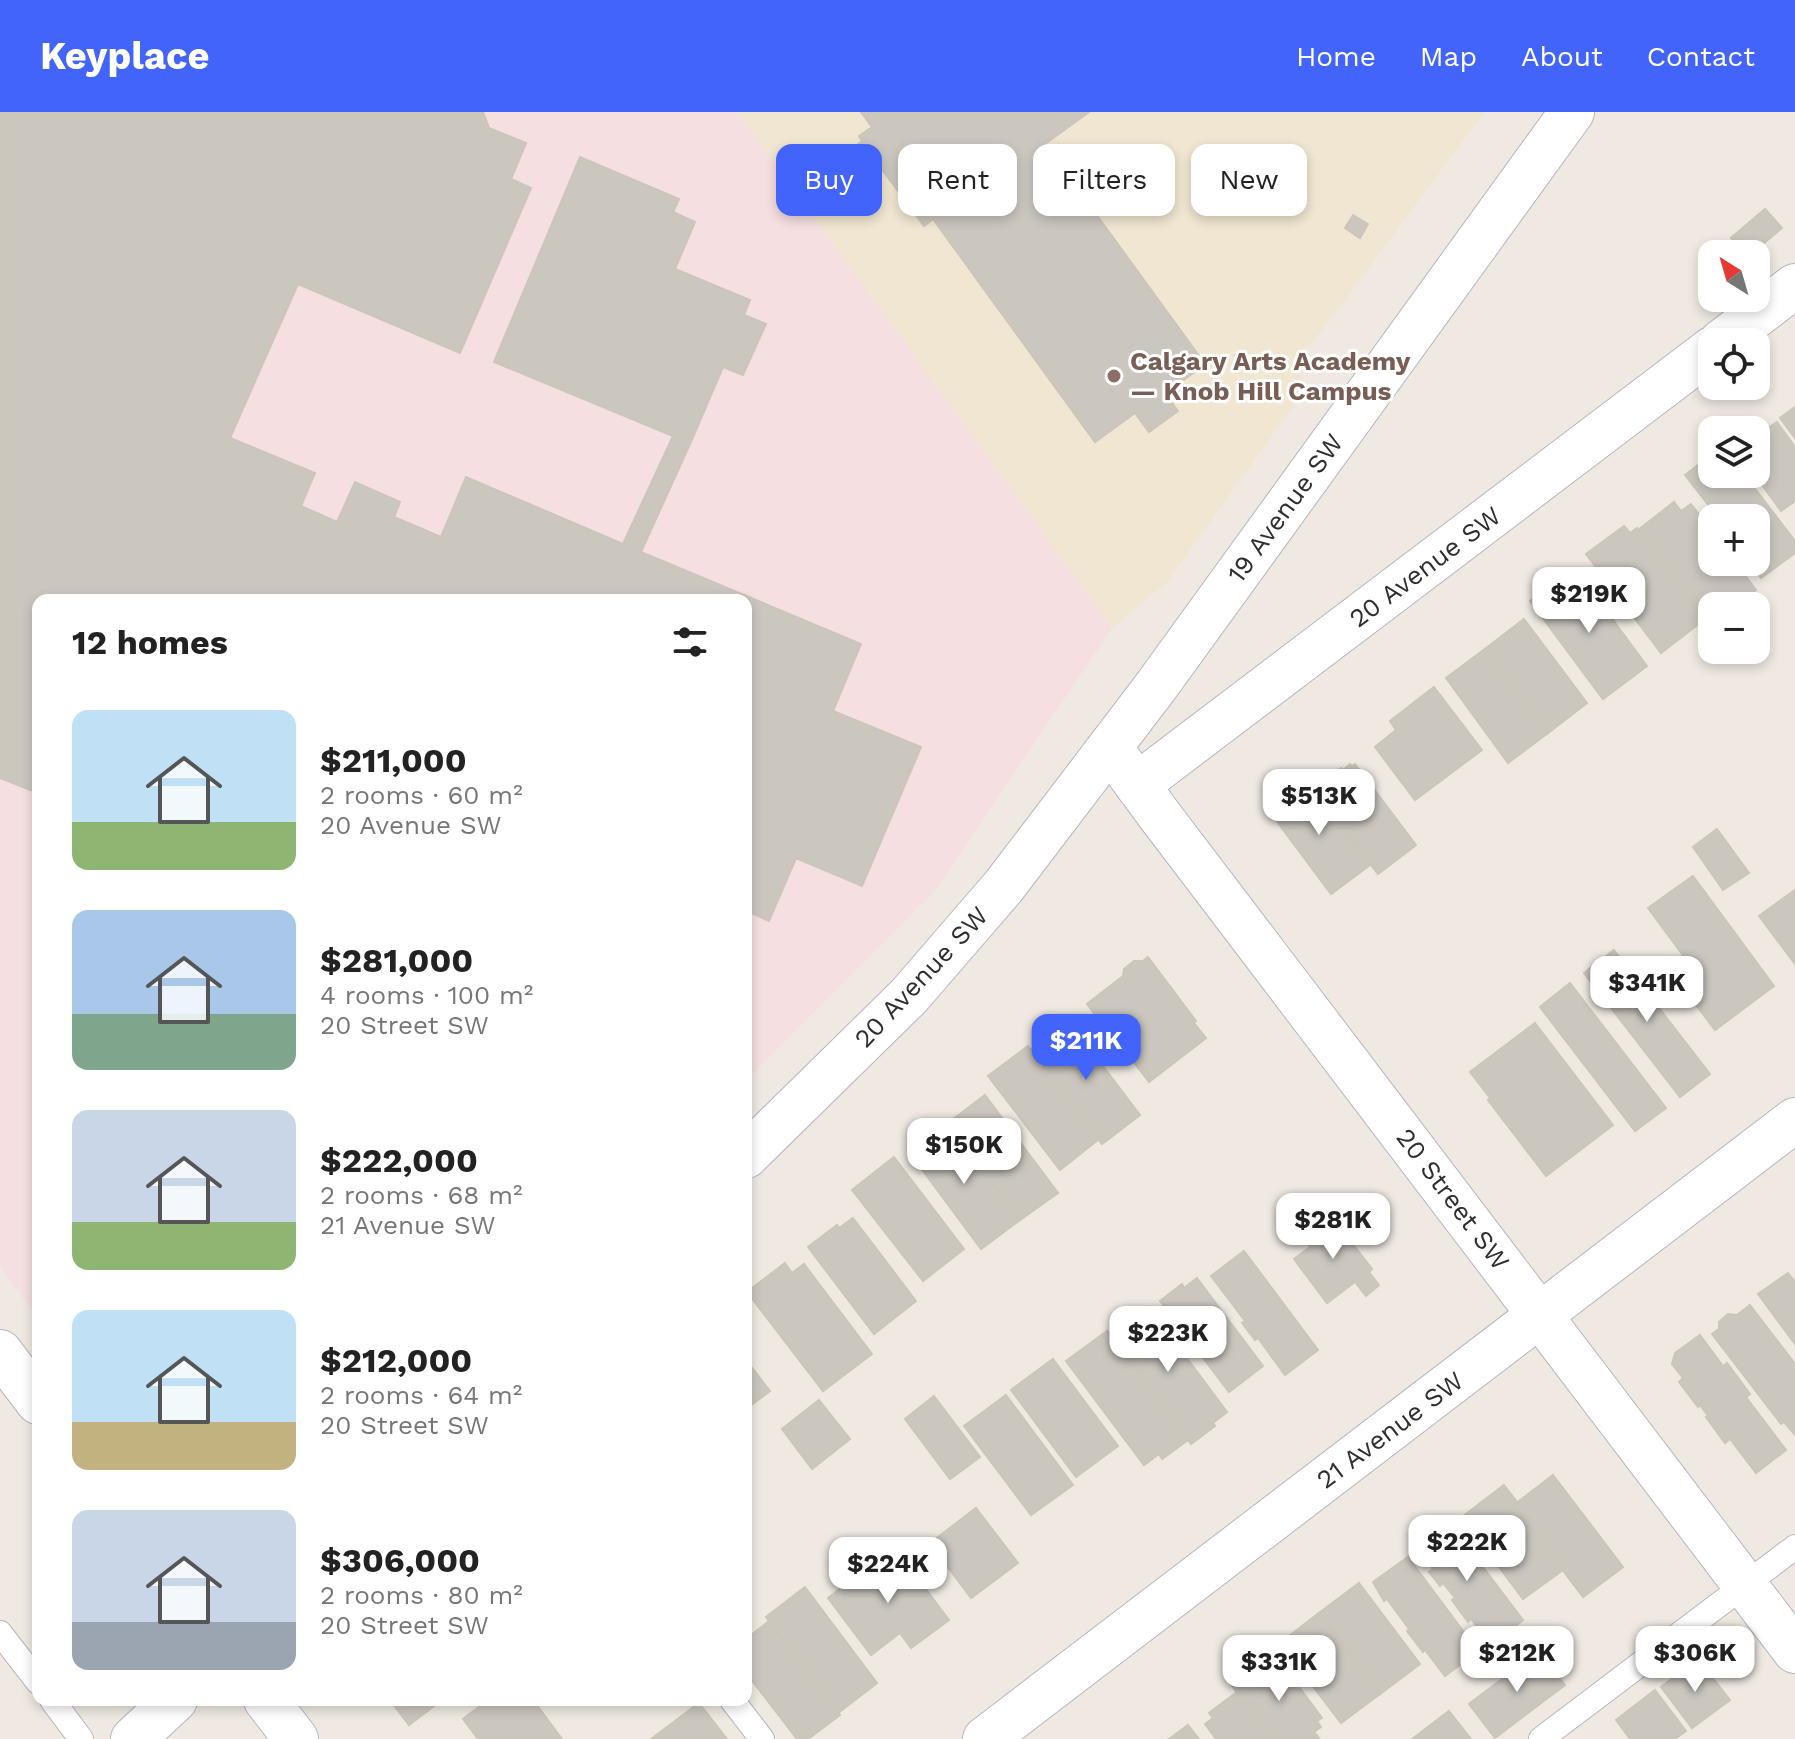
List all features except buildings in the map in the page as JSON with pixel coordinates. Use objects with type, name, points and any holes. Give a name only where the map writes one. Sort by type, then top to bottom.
[{"type":"street","name":"19 Avenue SW","points":[[1110,748],[1572,112]]},
{"type":"street","points":[[1740,328],[1795,286]]},
{"type":"street","name":"20 Avenue SW","points":[[1137,785],[1698,360]]},
{"type":"street","name":"20 Street SW","points":[[1110,748],[1795,1651]]},
{"type":"street","name":"20 Avenue SW","points":[[752,1150],[918,985],[1004,886],[1110,748]]},
{"type":"street","name":"21 Avenue SW","points":[[985,1739],[1795,1120]]},
{"type":"street","points":[[0,1352],[32,1394]]},
{"type":"street","points":[[133,1739],[169,1706]]},
{"type":"street","points":[[271,1706],[296,1739]]},
{"type":"lane","points":[[1541,1739],[1795,1547]]},
{"type":"lane","points":[[0,1633],[32,1674]]},
{"type":"lane","points":[[56,1706],[81,1739]]},
{"type":"lane","points":[[737,1706],[762,1739]]},
{"type":"shaded area","points":[[0,112],[737,112],[776,166],[776,216],[813,216],[1112,628],[938,887],[752,1074],[752,594],[32,594],[32,1310],[0,1267]]},
{"type":"shaded area","name":"Calgary Arts Academy — Knob Hill Campus","points":[[737,112],[1484,112],[1337,311],[1291,368],[1308,385],[1167,582],[1112,628],[813,216],[882,216],[882,144],[776,144],[776,166]]},
{"type":"place","name":"Calgary Arts Academy — Knob Hill Campus","points":[[1114,376]]}]
